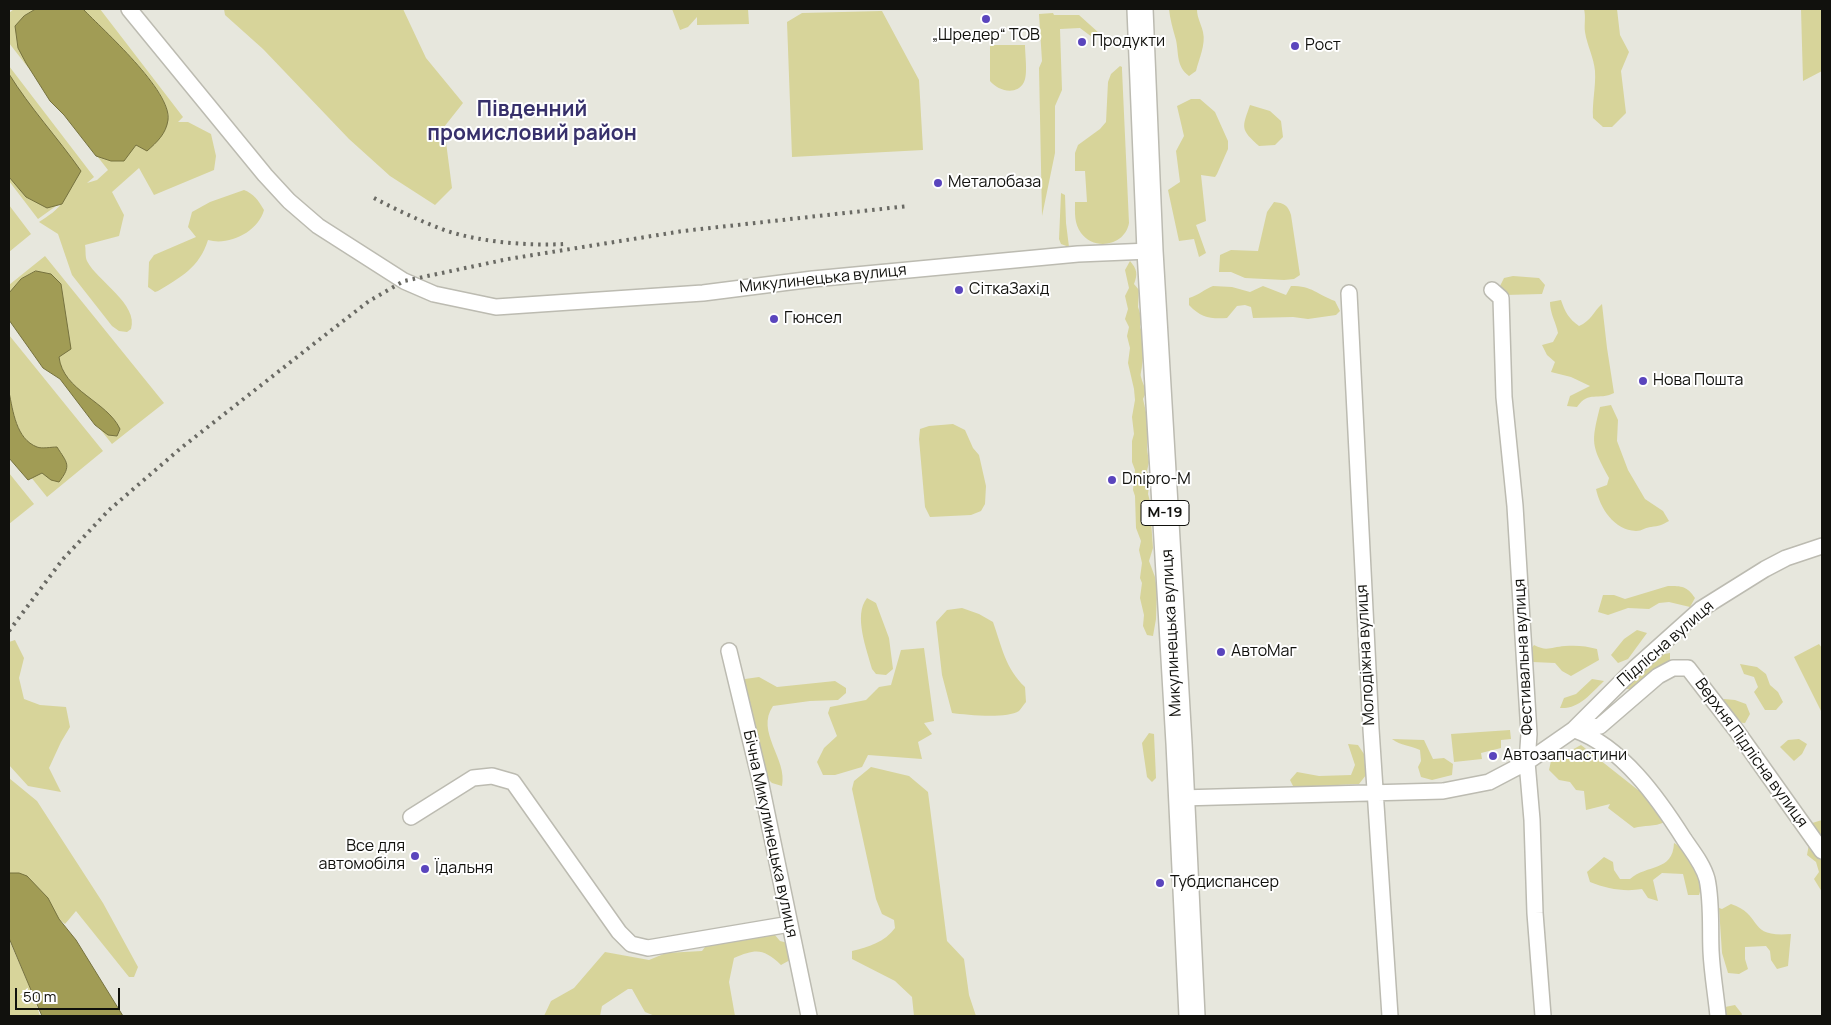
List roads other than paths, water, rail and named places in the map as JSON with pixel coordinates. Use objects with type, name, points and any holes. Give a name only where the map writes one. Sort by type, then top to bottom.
[{"type":"highway","name":"Микулинецька вулиця","points":[[1140,9],[1150,251],[1179,743],[1180,798],[1192,1016]]},
{"type":"street","name":"Микулинецька вулиця","points":[[129,9],[265,175],[289,201],[318,226],[404,281],[434,294],[496,307],[703,293],[833,277],[1078,254],[1150,251]]},
{"type":"street","name":"Молодіжна вулиця","points":[[1349,293],[1358,513],[1390,1016]]},
{"type":"street","name":"Фестивальна вулиця","points":[[1497,294],[1504,397],[1515,506],[1529,734],[1527,762],[1532,820],[1535,914],[1543,1016]]},
{"type":"street","name":"Підлісна вулиця","points":[[1180,798],[1443,791],[1489,782],[1527,762],[1573,730],[1635,668],[1701,609],[1786,558],[1822,546]]},
{"type":"street","name":"Бічна Микулинецька вулиця","points":[[729,651],[760,780],[809,1016]]},
{"type":"street","name":"Верхня Підлісна вулиця","points":[[1573,730],[1600,726],[1658,676],[1673,668],[1688,668],[1736,730],[1822,851]]},
{"type":"street","points":[[1573,730],[1588,735],[1601,743],[1645,784],[1663,806],[1700,863],[1706,877],[1709,892],[1712,955],[1718,1016]]},
{"type":"street","points":[[411,817],[473,778],[492,776],[513,782],[619,932],[630,944],[648,948],[790,924]]},
{"type":"railway","points":[[374,198],[428,224],[460,235],[505,242],[564,244]]},
{"type":"railway","points":[[9,631],[63,559],[109,510],[181,448],[320,339],[369,301],[404,281],[508,259],[683,231],[908,206]]},
{"type":"place","name":"„Шредер“ ТОВ","points":[[986,19]]},
{"type":"place","name":"Продукти","points":[[1082,42]]},
{"type":"place","name":"Рост","points":[[1295,46]]},
{"type":"place","name":"Металобаза","points":[[938,183]]},
{"type":"place","name":"СіткаЗахід","points":[[959,290]]},
{"type":"place","name":"Гюнсел","points":[[774,319]]},
{"type":"place","name":"Нова Пошта","points":[[1643,381]]},
{"type":"place","name":"Dnipro-M","points":[[1112,480]]},
{"type":"place","name":"АвтоМаг","points":[[1221,652]]},
{"type":"place","name":"Автозапчастини","points":[[1493,756]]},
{"type":"place","name":"Все для автомобіля","points":[[415,856]]},
{"type":"place","name":"Їдальня","points":[[425,869]]},
{"type":"place","name":"Тубдиспансер","points":[[1160,883]]},
{"type":"district","name":"Південний промисловий район","points":[[532,122]]}]
